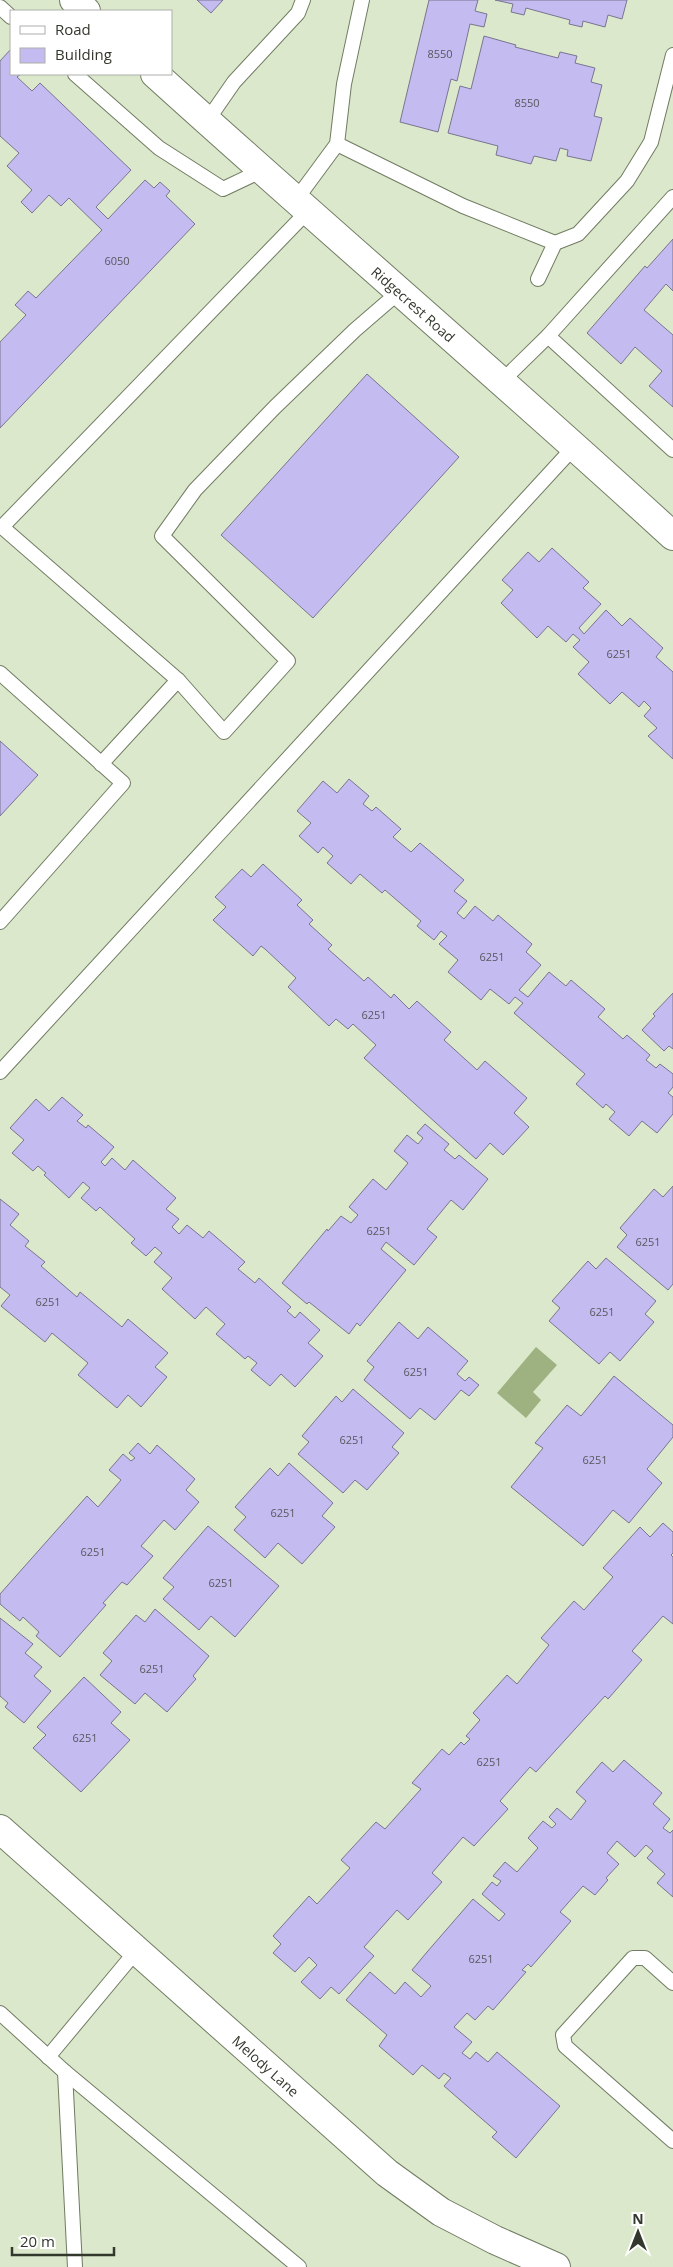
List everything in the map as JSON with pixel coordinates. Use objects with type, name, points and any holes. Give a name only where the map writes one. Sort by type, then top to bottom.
[{"type":"street","points":[[74,0],[85,10]]},
{"type":"street","name":"Ridgecrest Road","points":[[156,75],[301,206],[575,446],[673,536]]},
{"type":"street","name":"Melody Lane","points":[[0,1829],[387,2173],[441,2212],[495,2240],[556,2267]]},
{"type":"lane","points":[[206,121],[234,82],[298,13],[303,0]]},
{"type":"lane","points":[[362,0],[344,84],[337,144],[301,206],[1,526],[178,680],[224,732],[288,661],[162,536],[195,490],[275,407],[354,330],[399,292]]},
{"type":"lane","points":[[0,7],[10,16]]},
{"type":"lane","points":[[538,279],[556,243],[578,234],[627,181],[651,142],[673,55]]},
{"type":"lane","points":[[77,75],[159,148],[223,189],[262,171]]},
{"type":"lane","points":[[337,144],[463,206],[556,243]]},
{"type":"lane","points":[[502,382],[548,336],[673,198]]},
{"type":"lane","points":[[548,336],[673,450]]},
{"type":"lane","points":[[0,1072],[575,446]]},
{"type":"lane","points":[[0,673],[123,783],[0,922]]},
{"type":"lane","points":[[102,764],[178,680]]},
{"type":"lane","points":[[48,2057],[137,1950]]},
{"type":"lane","points":[[673,1983],[645,1958],[633,1958],[563,2036],[565,2046],[673,2141]]},
{"type":"lane","points":[[0,2013],[65,2072],[299,2267]]},
{"type":"lane","points":[[65,2072],[75,2267]]},
{"type":"shaded area","points":[[536,1347],[557,1365],[533,1392],[541,1400],[526,1418],[497,1393]]},
{"type":"building","points":[[197,0],[223,0],[211,13]]},
{"type":"building","points":[[429,0],[478,0],[475,11],[487,14],[484,27],[470,24],[457,81],[451,79],[438,132],[400,122]]},
{"type":"building","points":[[495,0],[627,0],[622,19],[608,15],[605,27],[583,21],[582,27],[569,24],[570,20],[526,8],[524,15],[511,12],[513,4]]},
{"type":"building","points":[[484,36],[516,45],[515,47],[558,58],[560,52],[577,56],[575,63],[595,68],[591,82],[602,85],[594,116],[602,118],[591,161],[567,156],[568,150],[560,148],[556,161],[534,156],[531,164],[496,155],[498,146],[448,133],[460,86],[471,89]]},
{"type":"building","points":[[10,50],[10,75],[20,75],[17,77],[32,91],[40,83],[131,170],[96,207],[108,219],[145,180],[154,188],[160,182],[170,191],[166,196],[195,224],[0,428],[0,342],[26,315],[15,305],[28,291],[36,298],[102,230],[69,198],[61,206],[49,195],[32,213],[21,202],[32,190],[7,166],[19,153],[0,136],[0,61]]},
{"type":"building","points":[[673,239],[673,291],[666,284],[644,310],[673,335],[673,407],[649,386],[662,371],[635,347],[621,364],[587,333],[645,266],[647,268]]},
{"type":"building","points":[[367,374],[459,457],[313,618],[221,535]]},
{"type":"building","points":[[552,548],[589,582],[583,588],[601,604],[579,628],[584,634],[606,610],[622,626],[630,618],[663,648],[656,657],[673,672],[673,759],[648,736],[657,728],[644,716],[651,708],[644,701],[639,707],[622,692],[610,704],[578,674],[589,662],[573,647],[580,640],[573,634],[566,642],[548,626],[537,638],[501,603],[513,590],[502,580],[528,552],[539,562]]},
{"type":"building","points":[[0,741],[38,775],[0,816]]},
{"type":"building","points":[[349,779],[369,796],[363,804],[372,811],[376,807],[401,829],[393,837],[411,852],[420,843],[464,880],[454,891],[467,901],[457,913],[464,919],[475,906],[493,921],[498,915],[532,944],[526,952],[541,965],[519,990],[528,997],[549,972],[566,986],[571,980],[605,1009],[598,1017],[623,1039],[627,1035],[650,1055],[646,1060],[656,1068],[660,1064],[673,1074],[673,1087],[668,1093],[673,1097],[673,1114],[657,1133],[642,1121],[629,1136],[609,1119],[615,1112],[606,1104],[603,1108],[576,1084],[585,1074],[514,1013],[523,1003],[515,997],[509,1004],[490,989],[481,1000],[448,972],[458,960],[439,944],[447,936],[441,931],[434,940],[417,926],[421,921],[385,890],[382,893],[360,874],[351,884],[327,863],[333,856],[323,847],[318,853],[299,836],[311,823],[297,811],[323,781],[337,793]]},
{"type":"building","points":[[263,864],[302,900],[297,905],[313,920],[309,924],[332,945],[328,949],[364,981],[368,977],[391,998],[394,994],[409,1009],[417,1001],[451,1032],[444,1040],[477,1070],[485,1061],[527,1098],[514,1113],[529,1127],[503,1155],[490,1143],[476,1159],[364,1058],[376,1045],[353,1024],[348,1029],[336,1019],[329,1026],[288,987],[296,978],[265,949],[261,946],[253,956],[213,920],[226,907],[215,897],[242,869],[251,877]]},
{"type":"building","points":[[673,993],[673,1049],[669,1046],[664,1051],[642,1030],[655,1016],[653,1014]]},
{"type":"building","points":[[62,1097],[83,1115],[77,1121],[86,1128],[88,1125],[114,1147],[101,1162],[105,1166],[112,1158],[125,1170],[133,1160],[176,1198],[166,1209],[179,1219],[172,1227],[179,1234],[187,1225],[203,1238],[209,1231],[245,1262],[238,1269],[255,1283],[259,1278],[291,1307],[287,1311],[295,1318],[300,1312],[320,1330],[308,1343],[323,1356],[295,1387],[281,1374],[270,1386],[251,1370],[257,1363],[248,1356],[245,1359],[216,1334],[225,1324],[206,1307],[195,1319],[162,1289],[172,1278],[154,1262],[162,1253],[155,1247],[146,1256],[131,1243],[135,1239],[100,1207],[96,1211],[81,1198],[90,1188],[83,1182],[69,1198],[44,1175],[46,1173],[38,1166],[33,1171],[12,1153],[24,1140],[10,1128],[36,1099],[49,1111]]},
{"type":"building","points":[[425,1124],[449,1144],[444,1150],[455,1159],[459,1155],[488,1179],[463,1210],[451,1200],[427,1229],[437,1237],[414,1265],[386,1242],[381,1249],[406,1270],[360,1326],[357,1323],[349,1334],[309,1302],[307,1304],[282,1283],[327,1229],[328,1231],[341,1216],[351,1223],[358,1215],[349,1207],[373,1179],[386,1190],[408,1163],[394,1151],[407,1135],[418,1144],[423,1138],[417,1133]]},
{"type":"building","points":[[673,1186],[673,1284],[668,1290],[617,1247],[627,1235],[620,1228],[654,1189],[663,1197]]},
{"type":"building","points":[[0,1199],[19,1214],[10,1225],[29,1241],[25,1246],[45,1262],[41,1266],[77,1297],[80,1292],[122,1327],[128,1319],[168,1353],[155,1367],[167,1377],[141,1407],[128,1395],[117,1408],[78,1375],[88,1363],[52,1333],[45,1342],[1,1306],[10,1295],[0,1287]]},
{"type":"building","points":[[606,1258],[656,1301],[645,1314],[654,1322],[620,1361],[610,1352],[599,1364],[549,1321],[560,1308],[552,1301],[588,1261],[596,1269]]},
{"type":"building","points":[[399,1322],[418,1339],[428,1327],[468,1361],[457,1374],[465,1381],[469,1377],[479,1385],[469,1396],[461,1390],[435,1420],[420,1408],[410,1419],[364,1380],[374,1367],[367,1361]]},
{"type":"building","points":[[614,1376],[673,1425],[673,1437],[647,1469],[662,1483],[629,1523],[613,1510],[583,1546],[511,1487],[543,1448],[535,1443],[567,1405],[581,1416]]},
{"type":"building","points":[[353,1389],[404,1433],[392,1447],[399,1453],[367,1490],[355,1480],[343,1493],[298,1454],[309,1442],[302,1436],[336,1396],[342,1402]]},
{"type":"building","points":[[138,1443],[150,1454],[157,1445],[195,1479],[186,1490],[199,1502],[175,1530],[164,1520],[141,1546],[153,1556],[127,1585],[122,1582],[103,1603],[106,1605],[60,1657],[36,1636],[39,1632],[23,1617],[20,1621],[0,1604],[0,1594],[87,1496],[98,1507],[121,1480],[109,1470],[123,1454],[131,1461],[135,1458],[129,1453]]},
{"type":"building","points":[[289,1463],[333,1503],[322,1516],[335,1527],[302,1564],[278,1543],[265,1558],[234,1530],[246,1517],[235,1507],[270,1468],[278,1476]]},
{"type":"building","points":[[663,1523],[673,1532],[673,1553],[671,1555],[673,1557],[673,1624],[663,1616],[632,1651],[642,1660],[608,1699],[605,1696],[536,1772],[530,1767],[500,1801],[508,1809],[474,1846],[463,1837],[432,1873],[442,1882],[408,1920],[397,1910],[364,1947],[374,1956],[339,1994],[331,1987],[320,1999],[301,1982],[317,1965],[309,1957],[295,1972],[273,1953],[281,1944],[273,1936],[309,1896],[317,1904],[350,1868],[341,1860],[376,1822],[385,1829],[421,1789],[412,1783],[442,1749],[449,1755],[461,1742],[464,1745],[470,1739],[466,1736],[480,1720],[473,1713],[507,1675],[517,1684],[549,1645],[541,1638],[574,1601],[584,1610],[613,1577],[603,1568],[640,1527],[650,1537]]},
{"type":"building","points":[[208,1526],[279,1586],[235,1637],[211,1616],[199,1630],[163,1599],[174,1587],[163,1578]]},
{"type":"building","points":[[155,1609],[209,1656],[193,1676],[196,1679],[167,1712],[145,1693],[135,1704],[100,1675],[112,1661],[103,1653],[136,1615],[145,1622]]},
{"type":"building","points":[[0,1618],[33,1644],[25,1653],[42,1667],[34,1676],[51,1691],[24,1723],[5,1707],[8,1703],[0,1696]]},
{"type":"building","points":[[84,1677],[121,1712],[111,1723],[130,1740],[81,1792],[33,1748],[46,1735],[37,1727]]},
{"type":"building","points":[[624,1760],[662,1793],[653,1804],[670,1819],[663,1828],[670,1833],[673,1830],[673,1897],[657,1883],[665,1874],[647,1858],[653,1851],[646,1845],[635,1857],[617,1841],[607,1853],[619,1864],[606,1878],[608,1880],[595,1895],[583,1886],[560,1912],[571,1921],[531,1967],[528,1964],[522,1970],[526,1972],[493,2010],[488,2006],[475,2020],[467,2013],[454,2027],[472,2042],[462,2053],[470,2059],[476,2052],[488,2062],[497,2052],[560,2106],[516,2158],[492,2137],[497,2132],[444,2086],[451,2078],[444,2073],[439,2079],[422,2065],[413,2075],[379,2046],[387,2035],[346,2000],[370,1972],[395,1994],[405,1982],[421,1997],[431,1986],[412,1970],[427,1952],[473,1899],[499,1921],[505,1914],[482,1894],[492,1882],[497,1886],[501,1881],[493,1876],[505,1862],[517,1872],[538,1848],[528,1838],[543,1821],[552,1828],[556,1824],[549,1817],[557,1808],[571,1820],[586,1801],[576,1792],[602,1762],[613,1772]]}]
